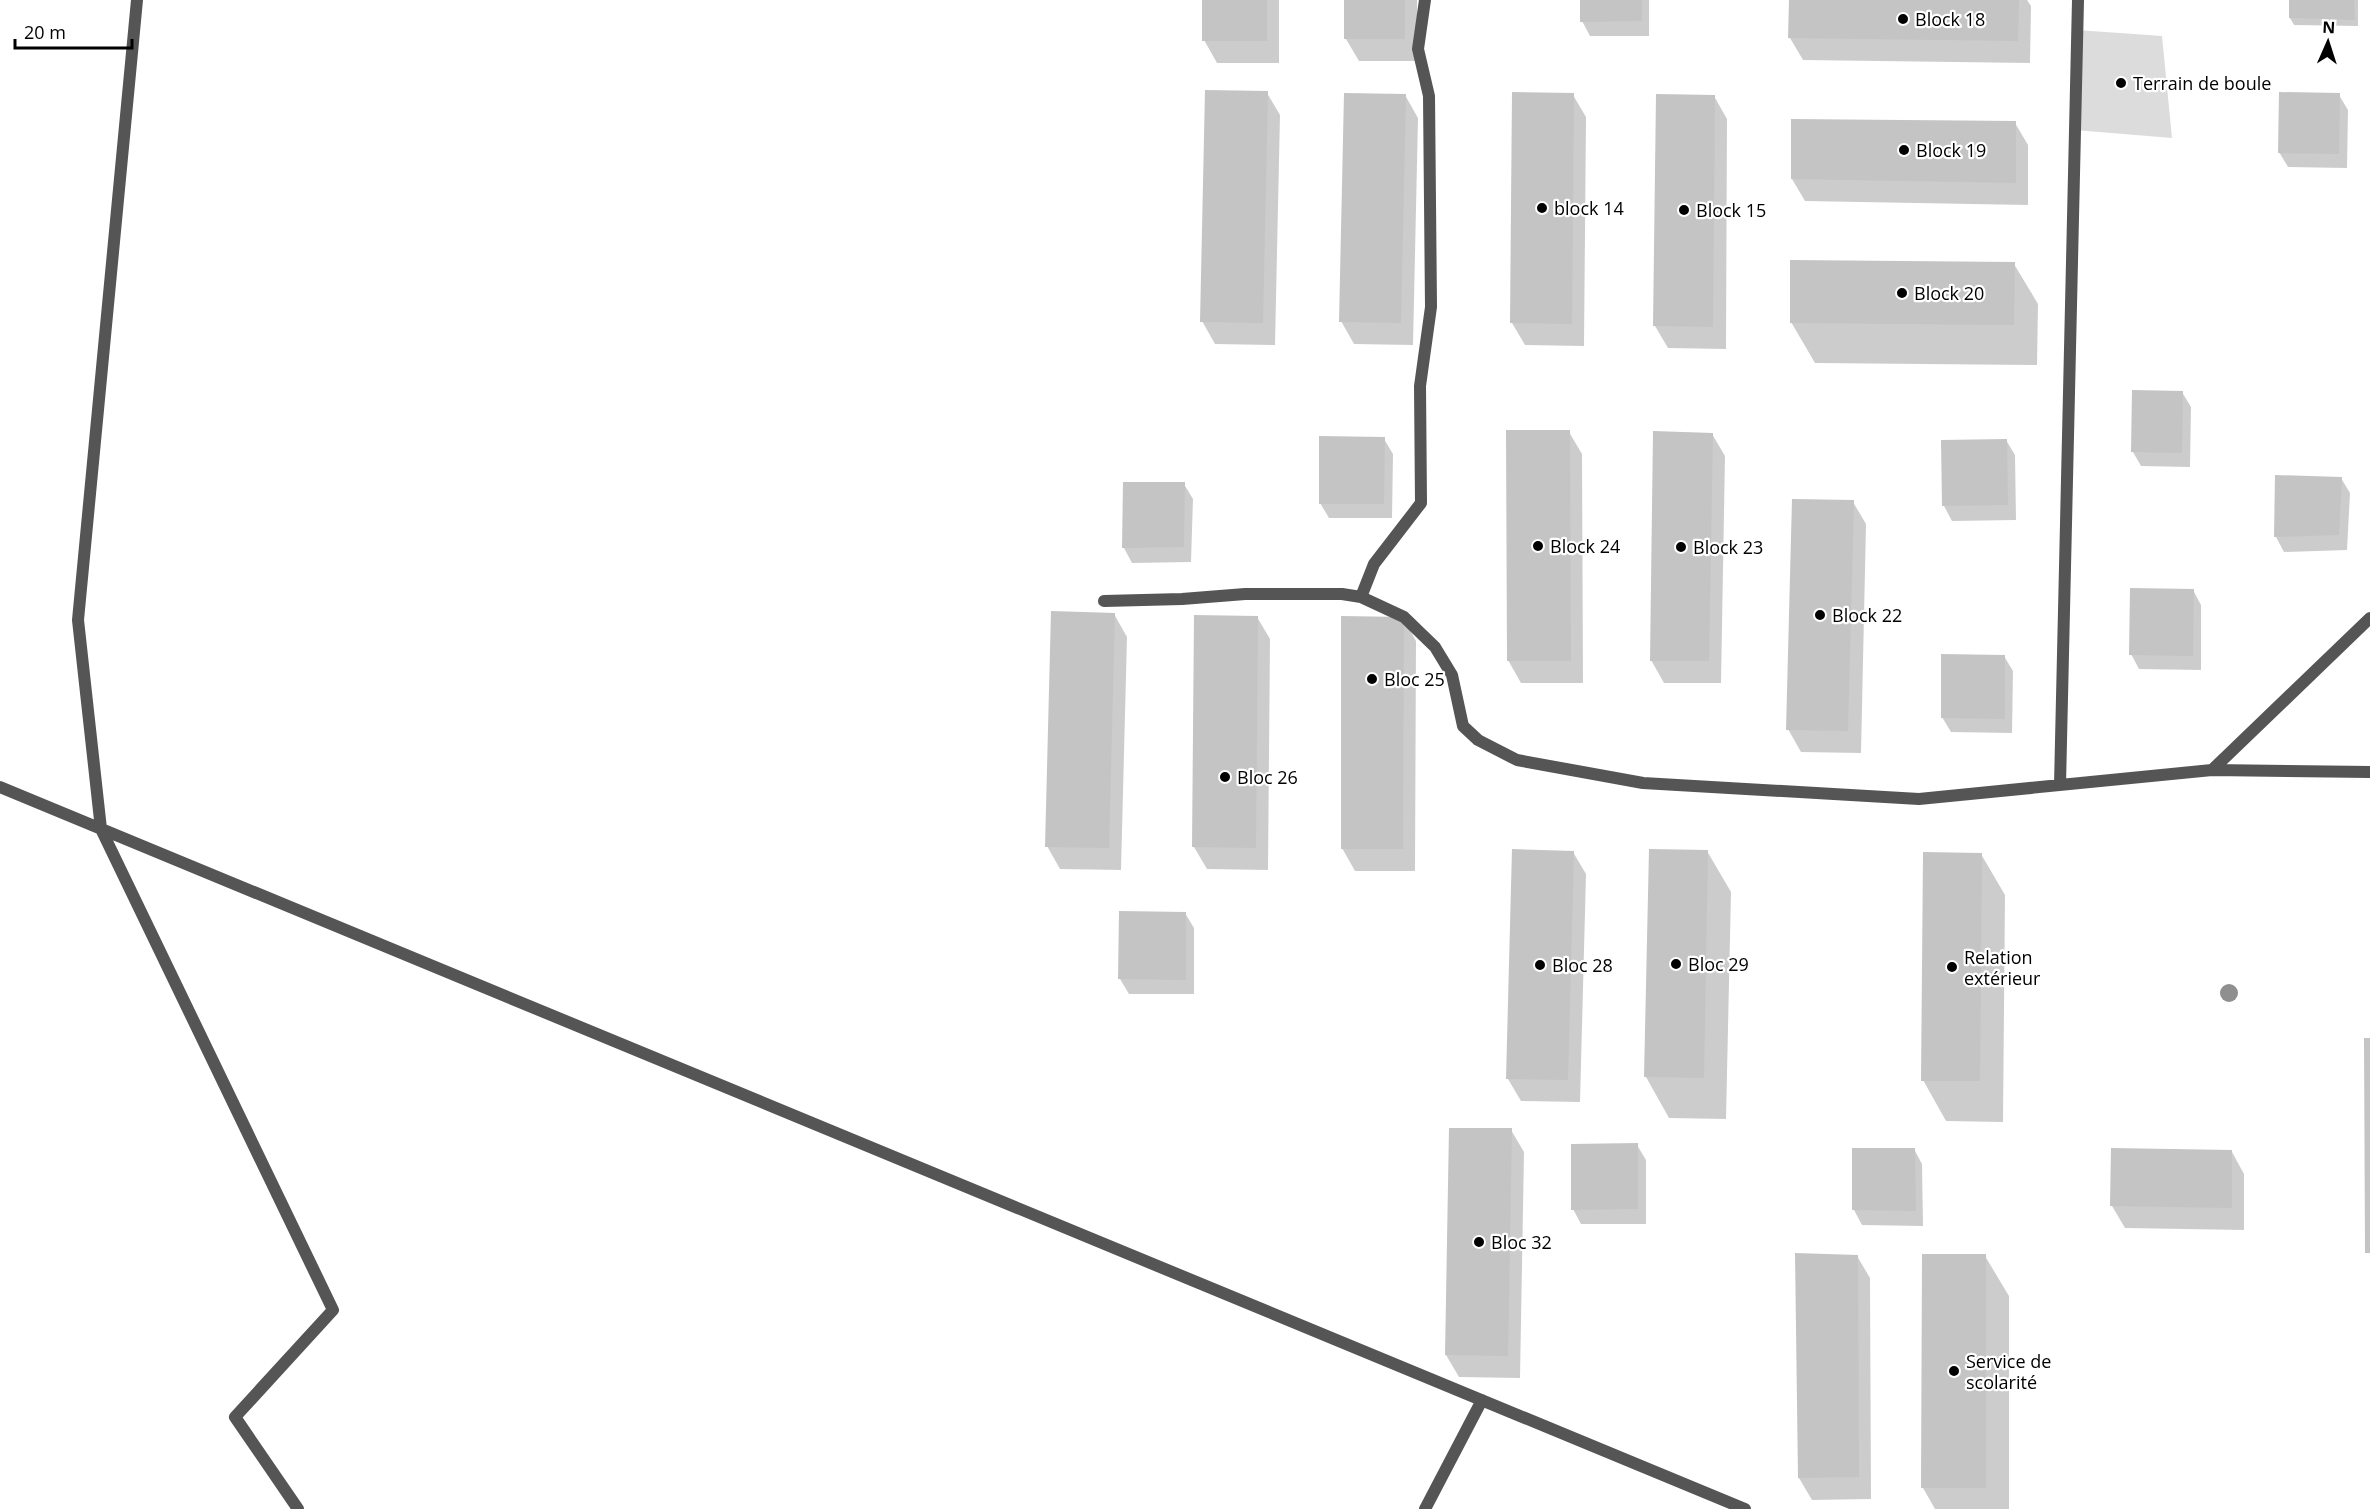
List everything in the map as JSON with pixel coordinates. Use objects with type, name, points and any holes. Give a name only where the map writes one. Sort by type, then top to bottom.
[{"type":"street","points":[[137,0],[78,620],[101,829],[333,1310],[235,1417],[298,1509]]},
{"type":"street","points":[[1361,597],[1374,564],[1421,503],[1419,386],[1431,307],[1429,96],[1418,49],[1425,0]]},
{"type":"street","points":[[2060,785],[2078,0]]},
{"type":"street","points":[[1104,601],[1182,599],[1245,594],[1342,594],[1361,597],[1404,617],[1435,647],[1452,675],[1463,726],[1479,740],[1517,760],[1643,783],[1919,800],[2212,770],[2370,772]]},
{"type":"street","points":[[2212,770],[2370,618]]},
{"type":"street","points":[[0,787],[1745,1509]]},
{"type":"street","points":[[1425,1509],[1482,1400]]},
{"type":"shaded area","name":"Terrain de boule","points":[[2077,30],[2162,36],[2172,138],[2075,130]]},
{"type":"building","points":[[1202,0],[1267,0],[1267,41],[1202,41]]},
{"type":"building","points":[[1344,0],[1405,0],[1405,39],[1344,39]]},
{"type":"building","points":[[1580,0],[1642,0],[1642,21],[1580,22]]},
{"type":"building","name":"Block 18","points":[[1789,0],[2019,0],[2018,41],[1788,38]]},
{"type":"building","points":[[2289,0],[2354,0],[2355,20],[2289,18]]},
{"type":"building","points":[[1205,90],[1268,91],[1263,323],[1200,322]]},
{"type":"building","name":"block 14","points":[[1512,92],[1574,93],[1572,324],[1510,323]]},
{"type":"building","points":[[2279,92],[2340,93],[2339,154],[2278,153]]},
{"type":"building","points":[[1344,93],[1406,94],[1401,323],[1339,322]]},
{"type":"building","name":"Block 15","points":[[1656,94],[1715,95],[1713,327],[1653,326]]},
{"type":"building","name":"Block 19","points":[[1791,119],[2016,121],[2016,183],[1791,179]]},
{"type":"building","name":"Block 20","points":[[1790,260],[2015,262],[2014,325],[1790,323]]},
{"type":"building","points":[[2132,390],[2183,391],[2182,453],[2131,452]]},
{"type":"building","name":"Block 24","points":[[1506,430],[1570,430],[1571,661],[1507,661]]},
{"type":"building","name":"Block 23","points":[[1653,431],[1713,433],[1709,661],[1650,661]]},
{"type":"building","points":[[1319,436],[1385,437],[1384,504],[1319,504]]},
{"type":"building","points":[[2007,439],[2008,505],[1942,506],[1941,440]]},
{"type":"building","points":[[2275,475],[2342,477],[2339,535],[2274,537]]},
{"type":"building","points":[[1123,482],[1185,482],[1184,547],[1122,548]]},
{"type":"building","name":"Block 22","points":[[1792,499],[1854,500],[1848,731],[1786,730]]},
{"type":"building","points":[[2130,588],[2194,589],[2193,656],[2129,655]]},
{"type":"building","points":[[1051,611],[1115,613],[1109,848],[1045,847]]},
{"type":"building","name":"Bloc 26","points":[[1194,615],[1258,616],[1256,848],[1192,847]]},
{"type":"building","name":"Bloc 25","points":[[1341,616],[1404,617],[1403,849],[1341,849]]},
{"type":"building","points":[[1941,654],[2005,655],[2005,719],[1941,718]]},
{"type":"building","name":"Bloc 28","points":[[1512,849],[1574,851],[1568,1080],[1506,1079]]},
{"type":"building","name":"Bloc 29","points":[[1649,849],[1708,850],[1704,1078],[1644,1077]]},
{"type":"building","name":"Relation extérieur","points":[[1923,852],[1982,853],[1980,1081],[1921,1081]]},
{"type":"building","points":[[1119,911],[1186,912],[1186,980],[1118,979]]},
{"type":"building","points":[[2364,1038],[2370,1038],[2370,1253],[2365,1253]]},
{"type":"building","name":"Bloc 32","points":[[1449,1128],[1512,1128],[1508,1356],[1445,1355]]},
{"type":"building","points":[[1638,1143],[1638,1209],[1571,1210],[1571,1144]]},
{"type":"building","points":[[1852,1148],[1915,1148],[1916,1211],[1852,1210]]},
{"type":"building","points":[[2111,1148],[2232,1150],[2232,1208],[2110,1206]]},
{"type":"building","points":[[1795,1253],[1858,1255],[1859,1477],[1798,1478]]},
{"type":"building","name":"Service de scolarité","points":[[1922,1254],[1986,1254],[1986,1488],[1921,1488]]},
{"type":"place","name":"Block 18","points":[[1903,19]]},
{"type":"place","name":"Terrain de boule","points":[[2121,83]]},
{"type":"place","name":"Block 19","points":[[1904,150]]},
{"type":"place","name":"block 14","points":[[1542,208]]},
{"type":"place","name":"Block 15","points":[[1684,210]]},
{"type":"place","name":"Block 20","points":[[1902,293]]},
{"type":"place","name":"Block 24","points":[[1538,546]]},
{"type":"place","name":"Block 23","points":[[1681,547]]},
{"type":"place","name":"Block 22","points":[[1820,615]]},
{"type":"place","name":"Bloc 25","points":[[1372,679]]},
{"type":"place","name":"Bloc 26","points":[[1225,777]]},
{"type":"place","name":"Bloc 29","points":[[1676,964]]},
{"type":"place","name":"Bloc 28","points":[[1540,965]]},
{"type":"place","name":"Relation extérieur","points":[[1952,967]]},
{"type":"place","name":"Bloc 32","points":[[1479,1242]]},
{"type":"place","name":"Service de scolarité","points":[[1954,1371]]}]
